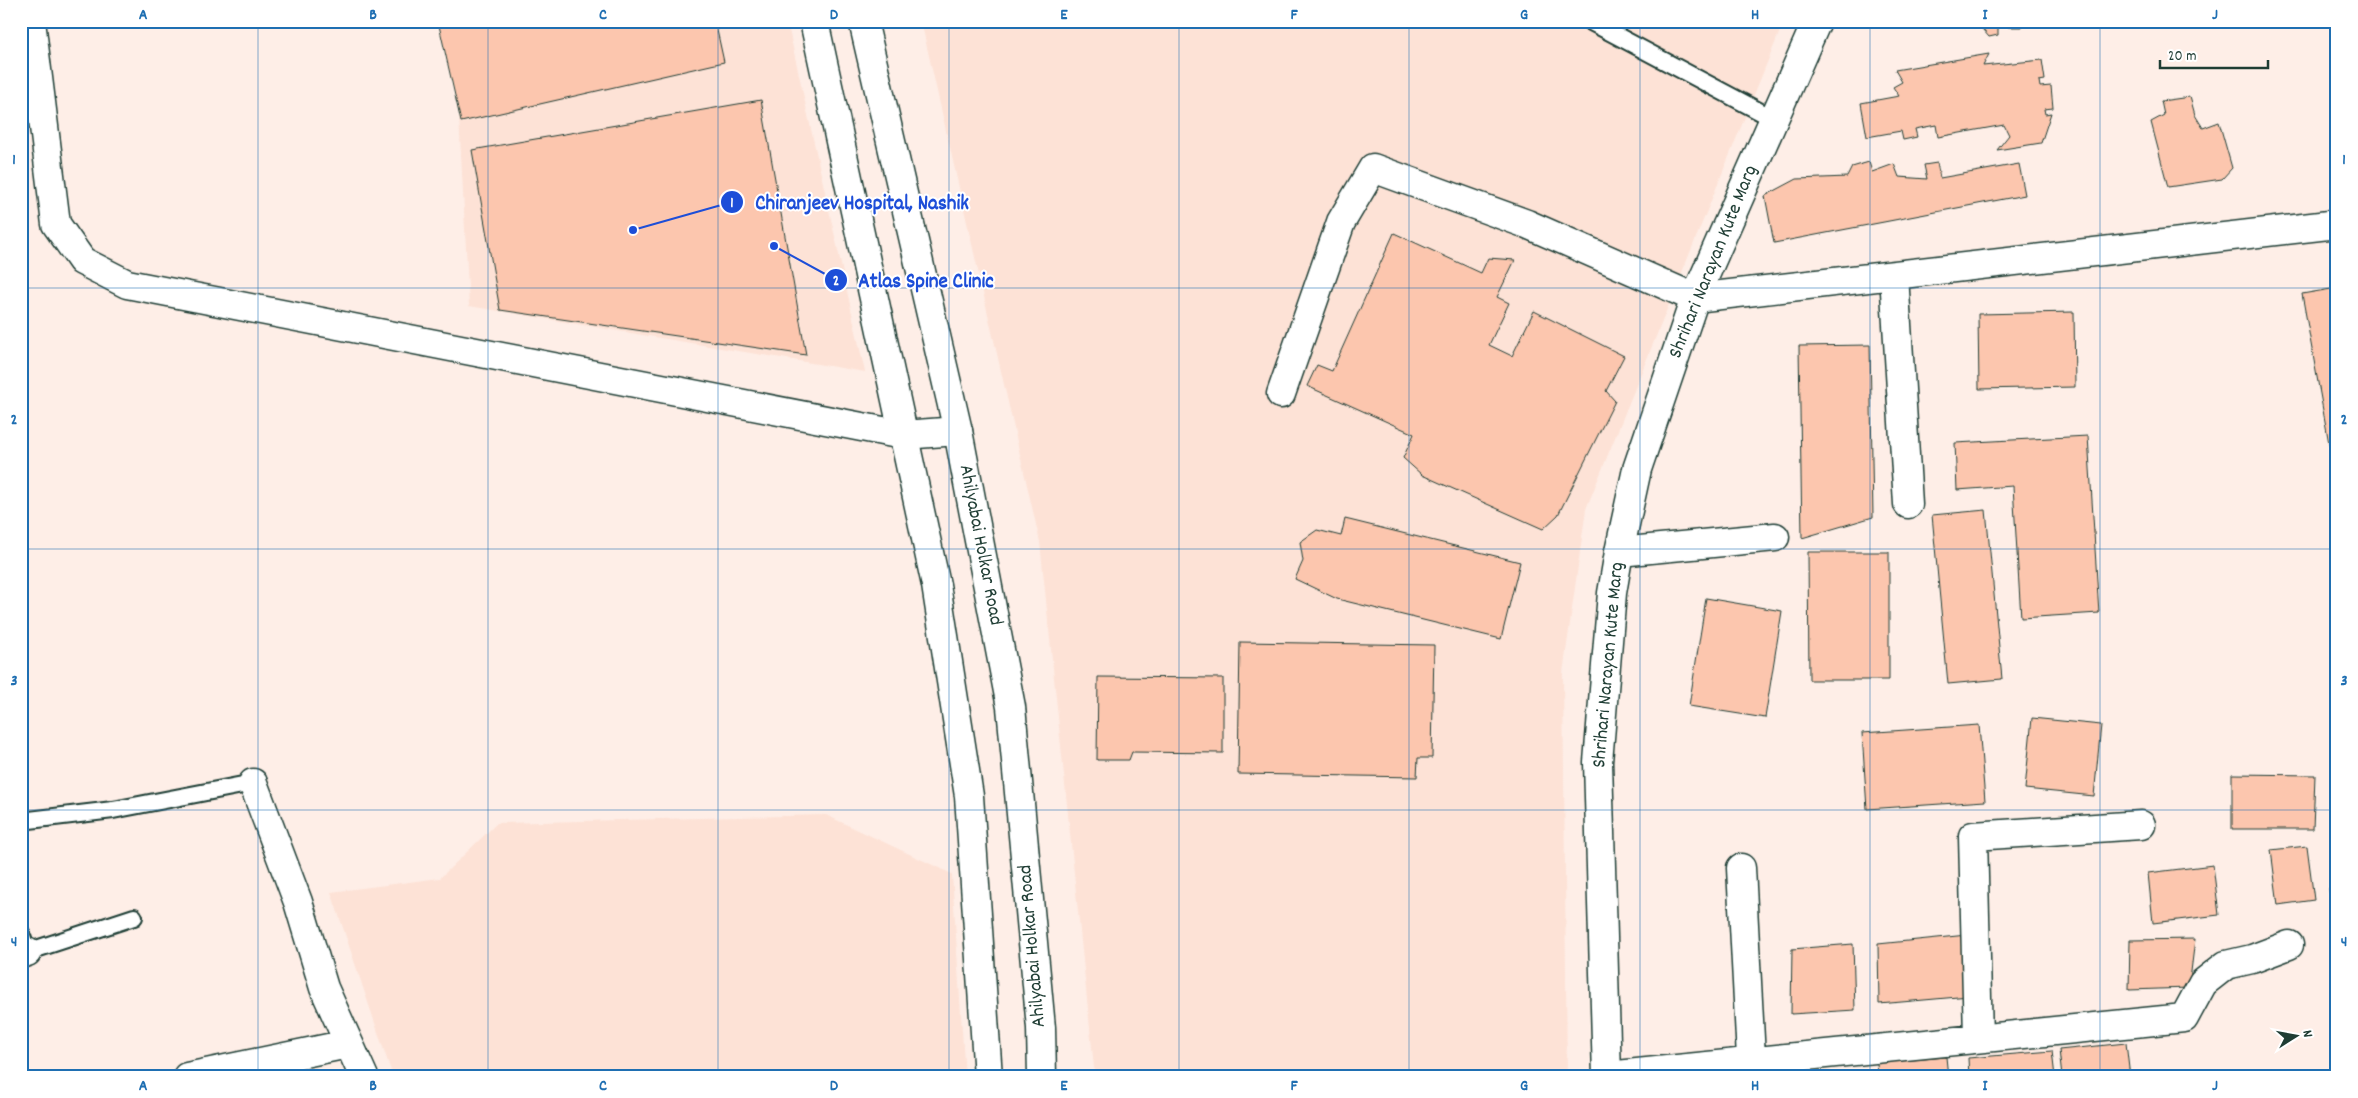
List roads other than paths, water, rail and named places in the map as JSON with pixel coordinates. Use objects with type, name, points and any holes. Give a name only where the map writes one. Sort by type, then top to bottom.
[{"type":"street","points":[[31,21],[56,224],[82,261],[127,284],[903,435],[958,431]]},
{"type":"street","points":[[814,21],[936,585],[969,796],[988,1077]]},
{"type":"street","name":"Ahilyabai Holkar Road","points":[[863,21],[958,431],[1012,707],[1041,1028],[1042,1077]]},
{"type":"street","name":"Shrihari Narayan Kute Marg","points":[[1607,1076],[1598,762],[1612,594],[1636,469],[1695,298],[1817,21]]},
{"type":"street","points":[[1281,394],[1341,222],[1373,168],[1527,224],[1695,298],[2337,224]]},
{"type":"street","points":[[1894,275],[1908,504]]},
{"type":"street","points":[[1620,552],[1775,537]]},
{"type":"street","points":[[253,783],[298,902],[324,988],[364,1077]]},
{"type":"street","points":[[1978,1038],[1973,836],[2141,825]]},
{"type":"street","points":[[1741,868],[1752,1069]]},
{"type":"street","points":[[1607,1076],[1752,1069],[1978,1038],[2184,1018],[2203,983],[2226,965],[2252,959],[2289,945]]},
{"type":"street","points":[[187,1077],[348,1044]]},
{"type":"lane","points":[[1589,21],[1774,119]]},
{"type":"lane","points":[[21,821],[113,810],[253,783]]},
{"type":"lane","points":[[23,947],[134,917]]},
{"type":"place","name":"Chiranjeev Hospital, Nashik","points":[[633,230]]},
{"type":"place","name":"Atlas Spine Clinic","points":[[774,246]]}]
